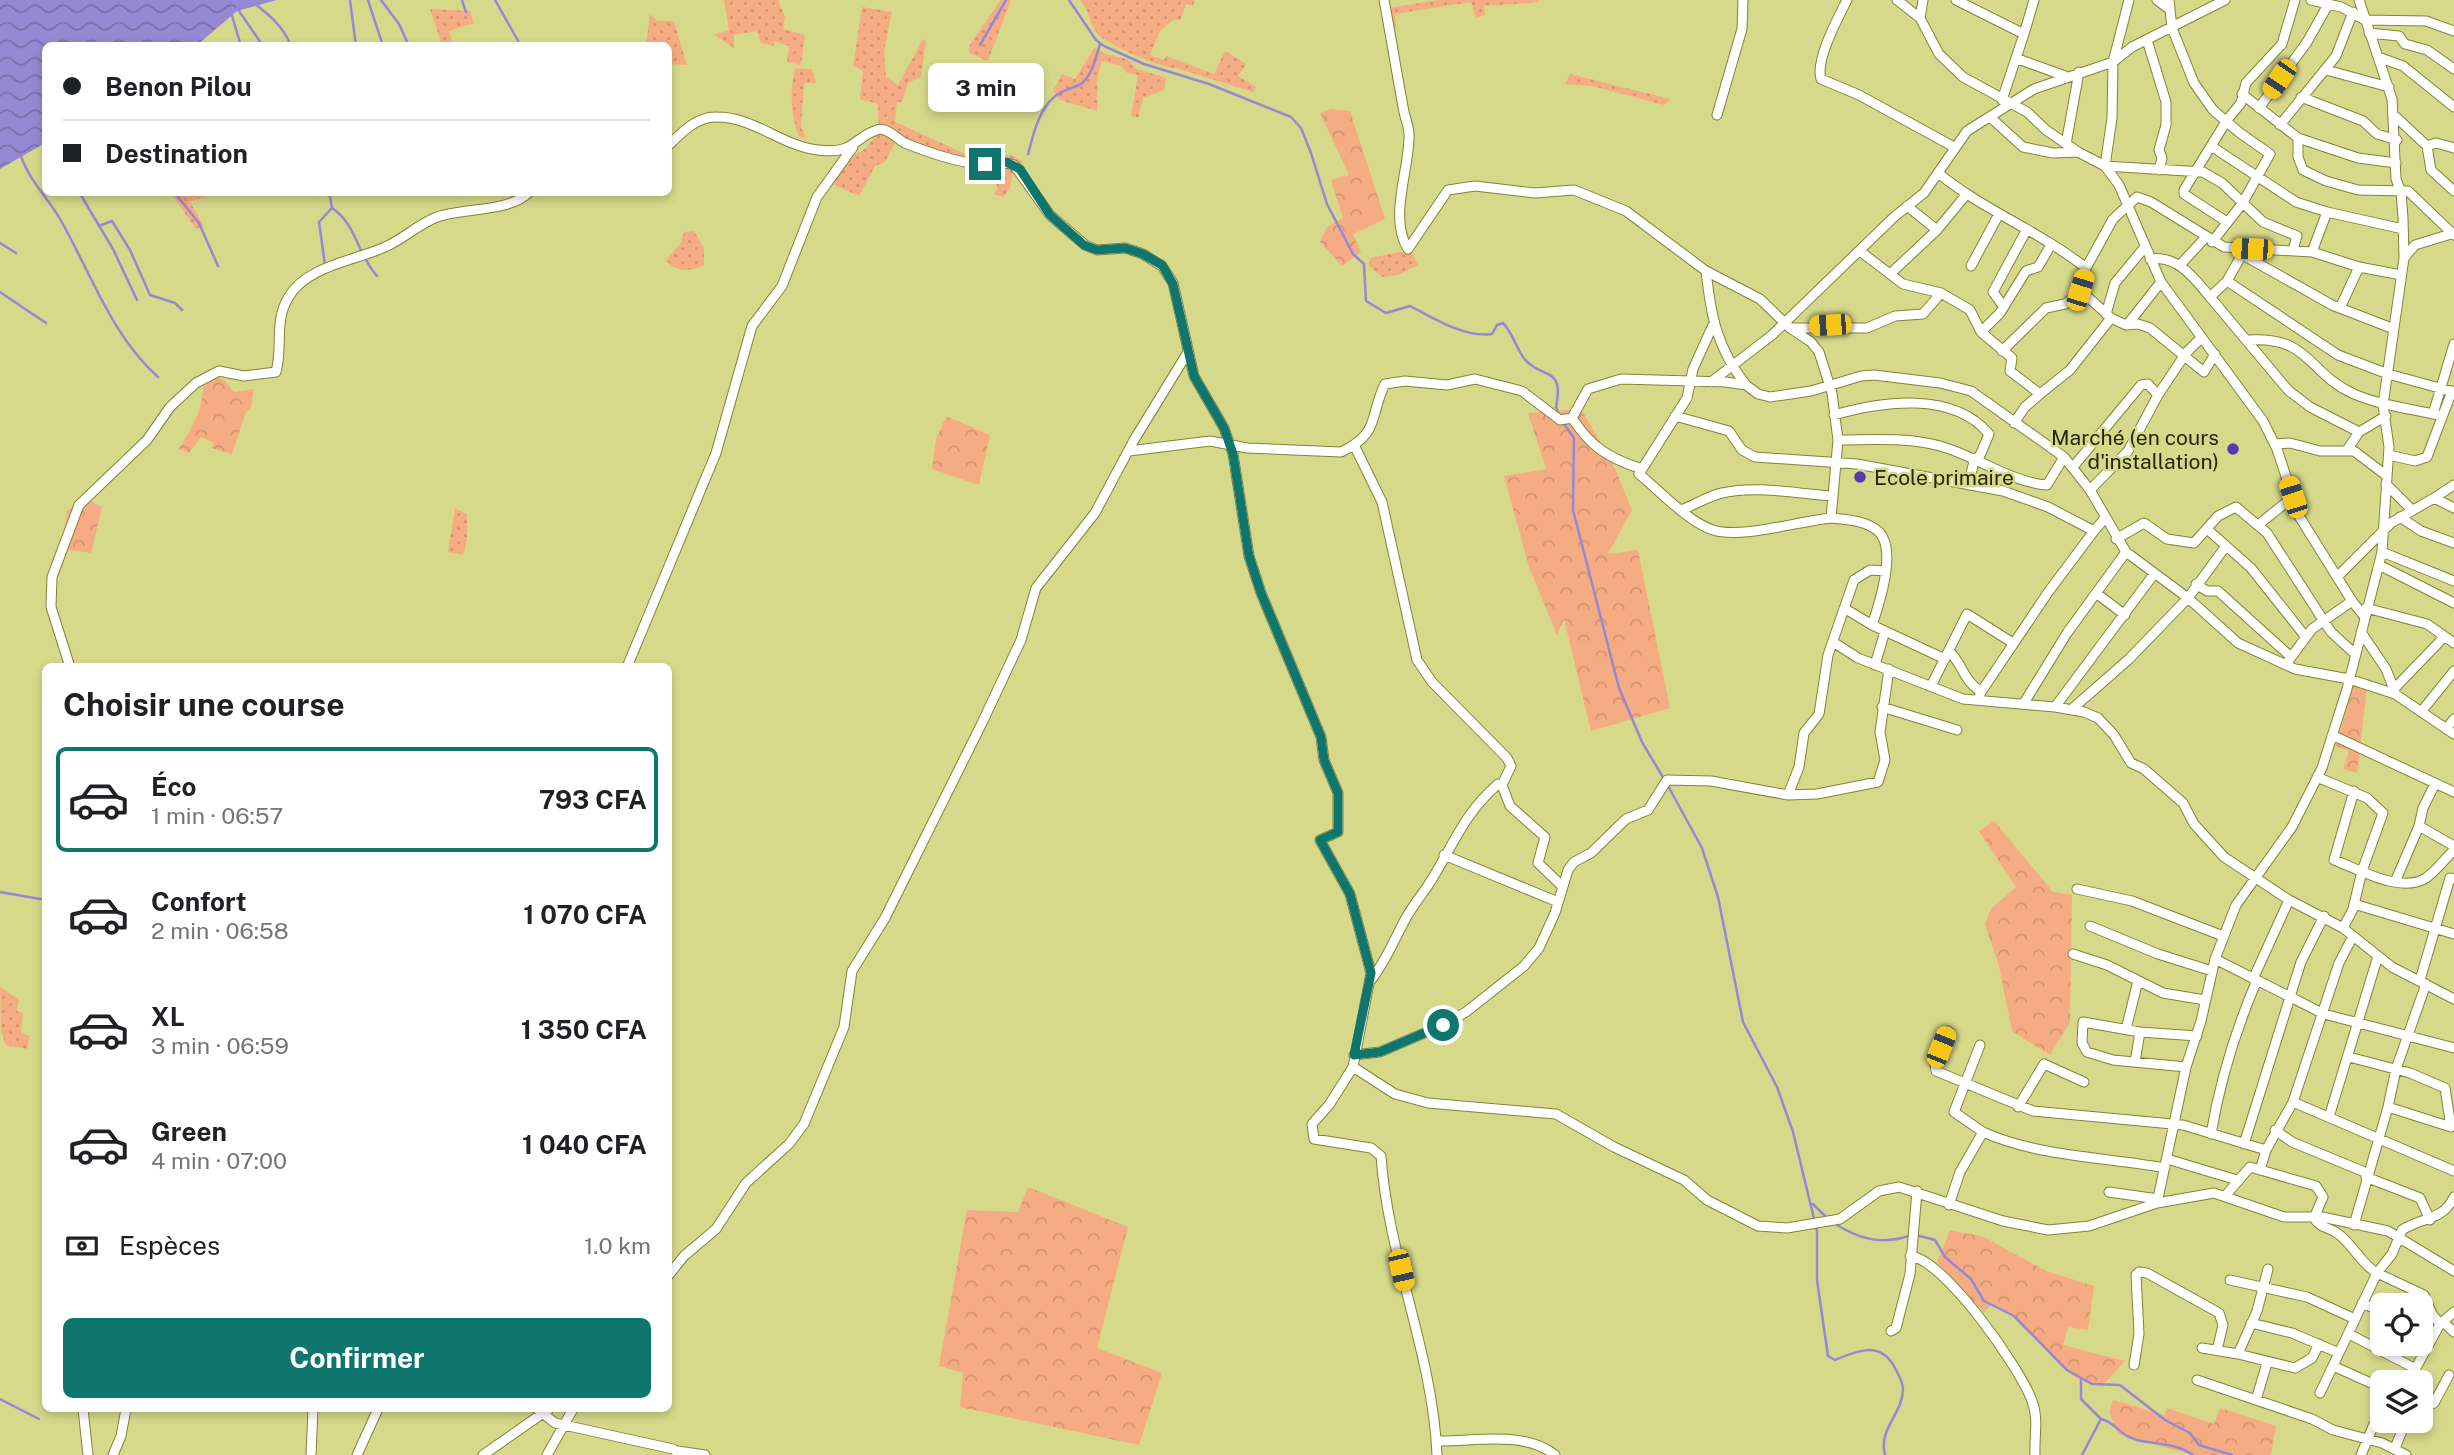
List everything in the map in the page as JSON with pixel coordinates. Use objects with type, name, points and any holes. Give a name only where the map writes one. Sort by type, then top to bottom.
[{"type":"street","points":[[1384,0],[1409,132],[1407,170],[1403,180],[1399,214],[1403,240],[1408,249],[1448,190],[1475,186],[1535,193],[1564,188],[1626,211],[1706,271],[1760,299],[1816,347],[1830,385],[1838,440],[1831,518]]},
{"type":"street","points":[[1717,115],[1742,29],[1743,0]]},
{"type":"street","points":[[1847,0],[1826,48],[1819,71],[1821,79],[1859,95],[1954,147]]},
{"type":"street","points":[[1897,0],[1920,19],[1950,66],[1976,86],[2027,112],[2078,152],[2105,166],[2194,172],[2211,176],[2263,222],[2297,236],[2293,250]]},
{"type":"street","points":[[1920,19],[1923,0]]},
{"type":"street","points":[[1956,0],[2024,34]]},
{"type":"street","points":[[2006,102],[2034,0]]},
{"type":"street","points":[[2129,0],[2113,62],[2112,118],[2105,166],[2127,205],[2161,282],[2215,354],[2275,444],[2299,516],[2351,601],[2365,612],[2423,623],[2454,643]]},
{"type":"street","points":[[2157,0],[2169,4],[2172,28],[2194,83],[2213,110],[2240,134],[2270,154],[2242,204],[2227,222],[2180,265]]},
{"type":"street","points":[[2227,222],[2184,194],[2194,172],[2241,103],[2246,83],[2282,44],[2295,0]]},
{"type":"street","points":[[2311,0],[2353,12],[2364,20],[2426,21],[2454,31]]},
{"type":"street","points":[[2157,1201],[2176,1124],[2186,1067],[2197,1036],[2215,959],[2236,905],[2292,827],[2317,776],[2349,679],[2382,552],[2389,455],[2383,405],[2404,258],[2403,229],[2396,163],[2396,117],[2389,87],[2359,0]]},
{"type":"street","points":[[1711,382],[1788,325],[1841,266],[1861,252],[1907,206],[1924,193],[1967,131],[1990,117],[2006,102],[2065,76],[2113,62],[2147,40],[2222,1]]},
{"type":"street","points":[[2259,108],[2307,42],[2329,3]]},
{"type":"street","points":[[2280,125],[2340,49],[2353,12]]},
{"type":"street","points":[[2369,33],[2398,35],[2405,44],[2427,50],[2454,69]]},
{"type":"street","points":[[2147,40],[2166,102],[2166,125],[2159,150],[2162,158],[2158,170]]},
{"type":"street","points":[[2378,57],[2410,71],[2454,107]]},
{"type":"street","points":[[2018,59],[2065,76]]},
{"type":"street","points":[[2326,70],[2389,87]]},
{"type":"street","points":[[2066,144],[2079,72]]},
{"type":"street","points":[[2242,94],[2298,138],[2358,158],[2396,163]]},
{"type":"street","points":[[2301,97],[2363,121],[2376,134],[2397,140]]},
{"type":"street","points":[[672,141],[681,131],[716,117],[750,122],[761,129],[818,150],[853,147]]},
{"type":"street","points":[[1990,117],[2023,147],[2053,153],[2078,152]]},
{"type":"street","points":[[2396,117],[2427,146],[2431,170],[2454,191]]},
{"type":"street","points":[[629,663],[716,453],[752,326],[782,286],[817,197],[853,147],[876,130],[883,129],[907,144],[953,158],[981,164],[1006,162],[1014,165],[1050,215],[1084,245],[1097,250],[1125,248],[1162,265],[1173,284],[1194,376],[1209,397],[1231,446],[1249,556],[1294,677],[1321,737],[1324,760],[1338,793],[1338,832],[1320,840],[1350,894],[1371,981]]},
{"type":"street","points":[[2298,138],[2299,165],[2303,170],[2326,181],[2358,190],[2400,190],[2412,194],[2454,234]]},
{"type":"street","points":[[2427,146],[2436,143],[2454,148]]},
{"type":"street","points":[[2211,146],[2296,202],[2327,212],[2403,229]]},
{"type":"street","points":[[1938,173],[1966,195],[2027,229],[2086,268]]},
{"type":"street","points":[[1890,274],[1937,230],[1966,195]]},
{"type":"street","points":[[69,663],[51,607],[52,577],[79,505],[147,440],[170,407],[196,383],[215,372],[244,376],[276,372],[280,359],[279,330],[282,314],[286,301],[303,280],[386,247],[439,216],[510,203],[522,196]]},
{"type":"street","points":[[2002,351],[2046,308],[2070,302],[2080,290],[2086,268],[2113,219],[2127,205],[2143,197],[2208,240],[2224,247],[2312,252],[2360,267],[2401,275]]},
{"type":"street","points":[[1907,206],[1937,230]]},
{"type":"street","points":[[2312,252],[2327,212]]},
{"type":"street","points":[[1971,266],[1999,214]]},
{"type":"street","points":[[2003,306],[1993,292],[2027,229]]},
{"type":"street","points":[[2404,258],[2416,245],[2454,234]]},
{"type":"street","points":[[1981,332],[2025,273],[2038,267],[2052,245]]},
{"type":"street","points":[[2014,423],[2025,407],[2070,370],[2109,316],[2115,283],[2144,248]]},
{"type":"street","points":[[2210,297],[2227,281],[2243,255],[2252,249]]},
{"type":"street","points":[[1861,252],[1903,284],[1941,293],[1970,310],[1981,332],[2013,359],[2010,371],[2040,394]]},
{"type":"street","points":[[2243,255],[2340,308],[2394,328]]},
{"type":"street","points":[[2150,259],[2165,258],[2180,265],[2296,397],[2359,432]]},
{"type":"street","points":[[2340,308],[2360,267]]},
{"type":"street","points":[[1706,271],[1713,325],[1732,366],[1746,385],[1758,394],[1770,397],[1874,375],[1947,384],[1971,391],[2064,457],[2090,490],[2116,539],[2126,552],[2188,598],[2238,643],[2320,675],[2349,679],[2394,692],[2450,732],[2454,719]]},
{"type":"street","points":[[2227,281],[2321,345],[2388,374],[2453,392],[2438,415]]},
{"type":"street","points":[[2127,325],[2161,282]]},
{"type":"street","points":[[2080,290],[2109,316],[2127,325],[2138,324],[2150,328],[2204,372],[2215,354]]},
{"type":"street","points":[[1788,325],[1875,326],[1895,316],[1923,314],[1941,293]]},
{"type":"street","points":[[1713,325],[1693,369],[1687,398],[1639,474],[1681,510],[1706,527],[1725,532],[1790,526],[1831,518],[1866,524],[1879,533],[1883,541],[1886,571],[1872,625]]},
{"type":"street","points":[[2090,490],[2128,451],[2158,395],[2184,356],[2201,338]]},
{"type":"street","points":[[2248,340],[2267,340],[2297,347],[2333,383],[2383,405],[2438,415]]},
{"type":"street","points":[[2389,455],[2415,461],[2426,458],[2438,415],[2441,387],[2454,344]]},
{"type":"street","points":[[672,1271],[684,1256],[716,1229],[746,1183],[789,1144],[804,1124],[844,1027],[852,971],[886,918],[982,723],[1021,640],[1036,588],[1095,513],[1188,352]]},
{"type":"street","points":[[1129,451],[1218,441],[1231,446],[1334,453],[1354,445],[1373,426],[1385,384],[1397,382],[1447,384],[1475,379],[1514,387],[1557,419],[1572,418]]},
{"type":"street","points":[[1572,418],[1588,389],[1607,381],[1621,379],[1746,385]]},
{"type":"street","points":[[2073,467],[2141,385],[2148,384],[2158,395]]},
{"type":"street","points":[[1835,415],[1890,404],[1920,404],[1953,410],[1989,434],[1968,485]]},
{"type":"street","points":[[1675,416],[1729,431],[1742,450],[1755,457],[1857,464],[2003,491],[2034,501],[2094,531]]},
{"type":"street","points":[[2347,450],[2359,432],[2386,416]]},
{"type":"street","points":[[1572,418],[1590,444],[1599,451],[1642,470]]},
{"type":"street","points":[[1838,440],[1914,442],[1939,446],[2021,478],[2047,485],[2064,457]]},
{"type":"street","points":[[2275,444],[2290,443],[2320,450],[2347,450],[2362,454],[2412,510]]},
{"type":"street","points":[[1354,445],[1382,502],[1417,660],[1432,682],[1507,758],[1511,766],[1502,785]]},
{"type":"street","points":[[2337,577],[2400,517],[2454,485]]},
{"type":"street","points":[[1681,510],[1716,495],[1736,492],[1760,490],[1833,496]]},
{"type":"street","points":[[2258,525],[2293,497]]},
{"type":"street","points":[[2434,498],[2454,508]]},
{"type":"street","points":[[2116,539],[2144,523],[2167,539],[2190,543],[2197,541],[2233,506],[2258,525],[2286,560],[2323,621],[2355,654]]},
{"type":"street","points":[[2400,517],[2421,531],[2454,544]]},
{"type":"street","points":[[1980,695],[2013,643],[2105,518]]},
{"type":"street","points":[[2207,529],[2250,568],[2305,636]]},
{"type":"street","points":[[2072,709],[2129,659],[2188,598],[2225,546]]},
{"type":"street","points":[[2024,703],[2095,593],[2126,552]]},
{"type":"street","points":[[2382,552],[2454,581]]},
{"type":"street","points":[[2379,565],[2454,603]]},
{"type":"street","points":[[1788,795],[1799,767],[1804,733],[1819,714],[1821,683],[1854,580],[1861,573],[1886,571]]},
{"type":"street","points":[[2055,707],[2154,574]]},
{"type":"street","points":[[2196,584],[2207,591],[2218,591],[2289,661]]},
{"type":"street","points":[[2095,593],[2125,615]]},
{"type":"street","points":[[2289,661],[2305,636],[2351,601]]},
{"type":"street","points":[[1844,608],[1885,631],[1947,655],[1959,664],[1966,681],[1980,695]]},
{"type":"street","points":[[1931,686],[1964,619],[1971,614],[2013,643]]},
{"type":"street","points":[[1875,665],[1885,631]]},
{"type":"street","points":[[2361,632],[2386,669],[2394,692]]},
{"type":"street","points":[[2394,692],[2444,637]]},
{"type":"street","points":[[1833,642],[1875,665],[1963,699],[1980,695],[2072,709],[2098,718],[2107,726],[2131,763],[2144,769],[2183,803],[2194,824],[2212,848],[2290,900],[2343,928],[2378,957],[2454,999]]},
{"type":"street","points":[[1354,1055],[1395,1047],[1466,1012],[1530,960],[1574,862],[1591,853],[1626,819],[1648,810],[1667,780],[1711,781],[1788,795],[1817,794],[1878,782],[1885,760],[1880,732],[1889,670]]},
{"type":"street","points":[[2421,712],[2454,671]]},
{"type":"street","points":[[1882,707],[1957,730]]},
{"type":"street","points":[[2332,736],[2454,792]]},
{"type":"street","points":[[2317,776],[2354,791],[2378,805],[2383,816],[2362,871],[2354,904],[2343,928]]},
{"type":"street","points":[[2395,883],[2419,826],[2422,809],[2435,784]]},
{"type":"street","points":[[1437,1455],[1436,1420],[1390,1222],[1381,1156],[1371,1148],[1314,1139],[1311,1124],[1329,1105],[1353,1067],[1371,981],[1384,964],[1407,916],[1467,815],[1486,795],[1498,785],[1502,785]]},
{"type":"street","points":[[1502,785],[1517,814],[1545,837],[1538,863],[1563,887]]},
{"type":"street","points":[[2354,791],[2333,857],[2395,883],[2420,880],[2432,872],[2454,848],[2419,826]]},
{"type":"street","points":[[1444,855],[1558,902]]},
{"type":"street","points":[[2354,1225],[2388,1107],[2396,1069],[2452,879],[2432,872]]},
{"type":"street","points":[[2077,889],[2132,901],[2223,936]]},
{"type":"street","points":[[2211,1133],[2218,1089],[2242,1013],[2290,900]]},
{"type":"street","points":[[2354,904],[2454,934]]},
{"type":"street","points":[[2244,1144],[2289,997],[2307,947],[2324,916]]},
{"type":"street","points":[[2090,926],[2158,954],[2212,971]]},
{"type":"street","points":[[2260,1170],[2275,1130],[2293,1102],[2339,963],[2353,936]]},
{"type":"street","points":[[2073,954],[2107,965],[2163,993],[2205,1000]]},
{"type":"street","points":[[2329,1117],[2378,957]]},
{"type":"street","points":[[2215,959],[2324,1014],[2454,1048]]},
{"type":"street","points":[[2126,1029],[2138,981]]},
{"type":"street","points":[[2186,1067],[2113,1060],[2083,1050],[2085,1020],[2140,1032],[2197,1036]]},
{"type":"street","points":[[1948,1031],[1933,1069],[2018,1107],[2054,1115],[2116,1117],[2176,1124],[2266,1150]]},
{"type":"street","points":[[2135,1062],[2140,1032]]},
{"type":"street","points":[[1980,1045],[1954,1112],[1983,1132],[2006,1142],[2038,1150],[2166,1163],[2237,1180]]},
{"type":"street","points":[[2349,1056],[2396,1069],[2445,1088],[2453,1130]]},
{"type":"street","points":[[2018,1107],[2044,1064],[2084,1082]]},
{"type":"street","points":[[1353,1067],[1395,1094],[1428,1103],[1556,1114],[1614,1147],[1684,1180],[1707,1200],[1758,1226],[1787,1228],[1840,1219],[1878,1191],[1906,1187],[1949,1205],[2003,1221],[2048,1230],[2089,1226],[2157,1201],[2207,1193],[2226,1195],[2284,1217],[2314,1218],[2388,1231],[2454,1271]]},
{"type":"street","points":[[2293,1102],[2454,1171]]},
{"type":"street","points":[[2388,1107],[2453,1130]]},
{"type":"street","points":[[2275,1130],[2292,1142],[2420,1198],[2430,1220]]},
{"type":"street","points":[[1949,1205],[1960,1172],[1983,1132]]},
{"type":"street","points":[[2226,1195],[2250,1167],[2316,1186],[2322,1197],[2314,1218]]},
{"type":"street","points":[[1891,1331],[1896,1328],[1907,1286],[1917,1191]]},
{"type":"street","points":[[2109,1192],[2157,1201]]},
{"type":"street","points":[[2320,1393],[2361,1303],[2377,1273],[2392,1254],[2398,1238],[2406,1227],[2450,1213],[2454,1197]]},
{"type":"street","points":[[2314,1218],[2322,1227],[2339,1234],[2354,1255],[2377,1273],[2424,1295],[2432,1314],[2454,1332]]},
{"type":"street","points":[[1910,1256],[1926,1260],[1948,1282],[1986,1325],[2014,1363],[2034,1405],[2035,1455]]},
{"type":"street","points":[[2238,1354],[2265,1288],[2268,1269]]},
{"type":"street","points":[[2134,1365],[2139,1334],[2136,1275],[2139,1272],[2147,1273],[2219,1313],[2223,1325],[2217,1350]]},
{"type":"street","points":[[2230,1280],[2307,1297],[2355,1319]]},
{"type":"street","points":[[2361,1303],[2370,1307]]},
{"type":"street","points":[[2433,1335],[2454,1312]]},
{"type":"street","points":[[2251,1323],[2292,1333],[2339,1353]]},
{"type":"street","points":[[2349,1334],[2416,1369],[2422,1356]]},
{"type":"street","points":[[2202,1348],[2295,1368],[2312,1358],[2319,1344]]},
{"type":"street","points":[[2256,1400],[2267,1363]]},
{"type":"street","points":[[2333,1366],[2370,1383]]},
{"type":"street","points":[[2433,1403],[2449,1376]]},
{"type":"street","points":[[2197,1380],[2312,1419],[2333,1430],[2395,1448],[2406,1455]]},
{"type":"street","points":[[83,1412],[88,1455]]},
{"type":"street","points":[[113,1455],[121,1436],[125,1412]]},
{"type":"street","points":[[311,1455],[313,1412]]},
{"type":"street","points":[[357,1455],[377,1412]]},
{"type":"street","points":[[483,1455],[539,1412],[564,1425],[679,1453],[705,1455]]},
{"type":"street","points":[[547,1455],[571,1412]]},
{"type":"street","points":[[2361,1455],[2370,1433]]},
{"type":"street","points":[[2395,1448],[2401,1433]]},
{"type":"street","points":[[1436,1441],[1518,1439],[1548,1449],[1555,1455]]},
{"type":"green space","points":[[724,0],[778,0],[785,17],[783,29],[805,35],[801,65],[787,62],[789,46],[775,41],[773,46],[761,43],[757,31],[734,35],[734,48],[714,35],[729,30]]},
{"type":"green space","points":[[1001,0],[1011,0],[988,61],[969,53],[970,44]]},
{"type":"green space","points":[[1080,0],[1195,0],[1193,6],[1186,4],[1180,21],[1174,19],[1160,31],[1150,55],[1164,60],[1166,56],[1214,74],[1225,51],[1246,64],[1238,76],[1256,87],[1253,92],[1158,64],[1122,49],[1097,33]]},
{"type":"green space","points":[[1439,0],[1539,2],[1484,6],[1485,15],[1476,18],[1471,2],[1395,14],[1396,28],[1392,30],[1388,8]]},
{"type":"green space","points":[[862,7],[892,12],[884,51],[886,77],[898,85],[923,39],[926,41],[921,77],[908,83],[902,102],[897,102],[895,122],[974,158],[1011,155],[1022,161],[1022,169],[1014,164],[1010,188],[1003,197],[994,194],[998,187],[991,180],[985,164],[896,141],[885,162],[875,166],[859,196],[832,184],[854,155],[864,150],[879,132],[878,104],[860,99],[863,71],[853,66]]},
{"type":"green space","points":[[430,9],[470,11],[474,23],[449,31],[452,42],[441,42]]},
{"type":"green space","points":[[650,14],[657,21],[674,21],[687,65],[672,64],[672,42],[646,42]]},
{"type":"green space","points":[[1095,47],[1103,53],[1127,59],[1137,69],[1166,78],[1164,90],[1143,98],[1138,118],[1131,116],[1138,75],[1127,73],[1122,66],[1102,61],[1098,74],[1097,111],[1060,100],[1053,91],[1062,74],[1075,79]]},
{"type":"green space","points":[[795,68],[812,69],[816,83],[804,83],[801,127],[807,140],[799,136],[792,110]]},
{"type":"green space","points":[[1570,74],[1670,99],[1664,105],[1592,86],[1565,84]]},
{"type":"green space","points":[[1331,109],[1350,111],[1385,219],[1353,234],[1361,252],[1342,266],[1320,242],[1327,227],[1343,218],[1331,180],[1349,175],[1320,113]]},
{"type":"green space","points":[[173,196],[207,196],[190,202],[204,226],[196,229]]},
{"type":"green space","points":[[694,231],[704,248],[704,265],[688,270],[674,267],[666,260],[681,243],[684,232]]},
{"type":"green space","points":[[1411,250],[1418,265],[1398,275],[1383,277],[1369,266],[1370,258]]},
{"type":"green space","points":[[214,377],[224,380],[234,392],[254,389],[251,408],[246,412],[232,454],[211,448],[214,443],[201,437],[189,453],[179,449],[199,412],[203,387]]},
{"type":"green space","points":[[1581,409],[1614,466],[1632,510],[1608,554],[1638,550],[1670,708],[1591,731],[1564,619],[1557,635],[1529,567],[1504,476],[1546,469],[1528,413]]},
{"type":"green space","points":[[946,416],[990,435],[979,485],[932,469],[936,439]]},
{"type":"green space","points":[[86,499],[102,507],[91,553],[63,549],[67,511]]},
{"type":"green space","points":[[455,508],[467,514],[467,540],[463,555],[448,552]]},
{"type":"green space","points":[[2355,681],[2367,687],[2357,773],[2343,769],[2349,751],[2336,746]]},
{"type":"green space","points":[[1994,821],[2053,892],[2072,895],[2070,1022],[2050,1055],[2012,1031],[1999,966],[1985,924],[1991,909],[2016,887],[1979,831]]},
{"type":"green space","points":[[0,987],[19,1000],[17,1011],[23,1014],[21,1033],[30,1036],[27,1049],[6,1045],[1,1031]]},
{"type":"green space","points":[[1028,1187],[1128,1227],[1097,1348],[1162,1373],[1139,1445],[960,1407],[963,1373],[939,1366],[967,1210],[1018,1212]]},
{"type":"green space","points":[[1950,1230],[1984,1237],[2046,1271],[2094,1286],[2088,1330],[2068,1327],[2063,1345],[2125,1361],[2104,1384],[2091,1384],[2067,1371],[2012,1315],[1991,1305],[1984,1312],[1937,1262]]},
{"type":"green space","points":[[2113,1400],[2165,1415],[2167,1408],[2214,1424],[2220,1408],[2276,1426],[2271,1455],[2192,1455],[2118,1434],[2109,1412]]},
{"type":"water","points":[[0,0],[277,0],[237,11],[201,42],[42,42],[42,145],[0,169]]},
{"type":"waterway","points":[[250,0],[279,26],[289,42]]},
{"type":"waterway","points":[[350,0],[355,42]]},
{"type":"waterway","points":[[368,0],[382,42]]},
{"type":"waterway","points":[[381,0],[399,24],[407,42]]},
{"type":"waterway","points":[[462,0],[466,12]]},
{"type":"waterway","points":[[495,0],[519,42]]},
{"type":"waterway","points":[[980,45],[1006,0]]},
{"type":"waterway","points":[[1069,0],[1096,40],[1104,46],[1144,64],[1209,84],[1291,117],[1301,128],[1327,204],[1353,254],[1364,264],[1366,301],[1386,313],[1410,306],[1471,333],[1492,334],[1497,325],[1503,323],[1523,357],[1554,379],[1557,384],[1556,407],[1559,415]]},
{"type":"waterway","points":[[237,8],[260,42]]},
{"type":"waterway","points":[[231,12],[240,42]]},
{"type":"waterway","points":[[1028,154],[1041,114],[1056,96],[1086,79],[1100,44]]},
{"type":"waterway","points":[[21,156],[42,192]]},
{"type":"waterway","points":[[44,196],[60,219],[115,323],[127,342],[158,377]]},
{"type":"waterway","points":[[81,196],[113,249],[137,300]]},
{"type":"waterway","points":[[177,196],[199,223],[218,266]]},
{"type":"waterway","points":[[330,196],[332,208],[347,222],[377,276]]},
{"type":"waterway","points":[[325,265],[319,222],[332,208]]},
{"type":"waterway","points":[[99,226],[112,221],[130,250],[150,295],[175,303],[182,310]]},
{"type":"waterway","points":[[0,243],[16,253]]},
{"type":"waterway","points":[[0,292],[46,323]]},
{"type":"waterway","points":[[1562,421],[1574,438],[1573,510],[1619,688],[1642,742],[1664,779]]},
{"type":"waterway","points":[[1667,784],[1702,848],[1718,897],[1743,1022],[1777,1087],[1793,1132],[1817,1231],[1817,1280],[1828,1356],[1835,1360],[1860,1351],[1876,1351],[1889,1359],[1902,1383],[1902,1398],[1885,1437],[1885,1455]]},
{"type":"waterway","points":[[0,892],[42,899]]},
{"type":"waterway","points":[[1813,1204],[1828,1219]]},
{"type":"waterway","points":[[1834,1223],[1870,1239],[1889,1240],[1909,1236]]},
{"type":"waterway","points":[[1916,1235],[1935,1240],[1945,1257],[1971,1279],[1984,1301],[2014,1316],[2067,1370],[2092,1384],[2120,1385],[2165,1420],[2190,1433],[2199,1445],[2232,1455]]},
{"type":"waterway","points":[[2081,1380],[2081,1399],[2101,1419],[2082,1455]]},
{"type":"waterway","points":[[0,1399],[39,1419]]},
{"type":"waterway","points":[[2101,1419],[2131,1438],[2175,1447],[2193,1455]]},
{"type":"place","name":"Marché (en cours d'installation)","points":[[2233,449]]},
{"type":"place","name":"Ecole primaire","points":[[1860,477]]},
{"type":"route","points":[[985,164],[1006,162],[1020,169],[1050,215],[1084,245],[1097,250],[1132,250],[1162,265],[1167,272],[1173,284],[1194,376],[1209,397],[1233,454],[1249,556],[1261,593],[1321,737],[1324,760],[1338,793],[1338,832],[1320,840],[1350,894],[1371,973],[1354,1055],[1380,1052],[1443,1025]]}]
